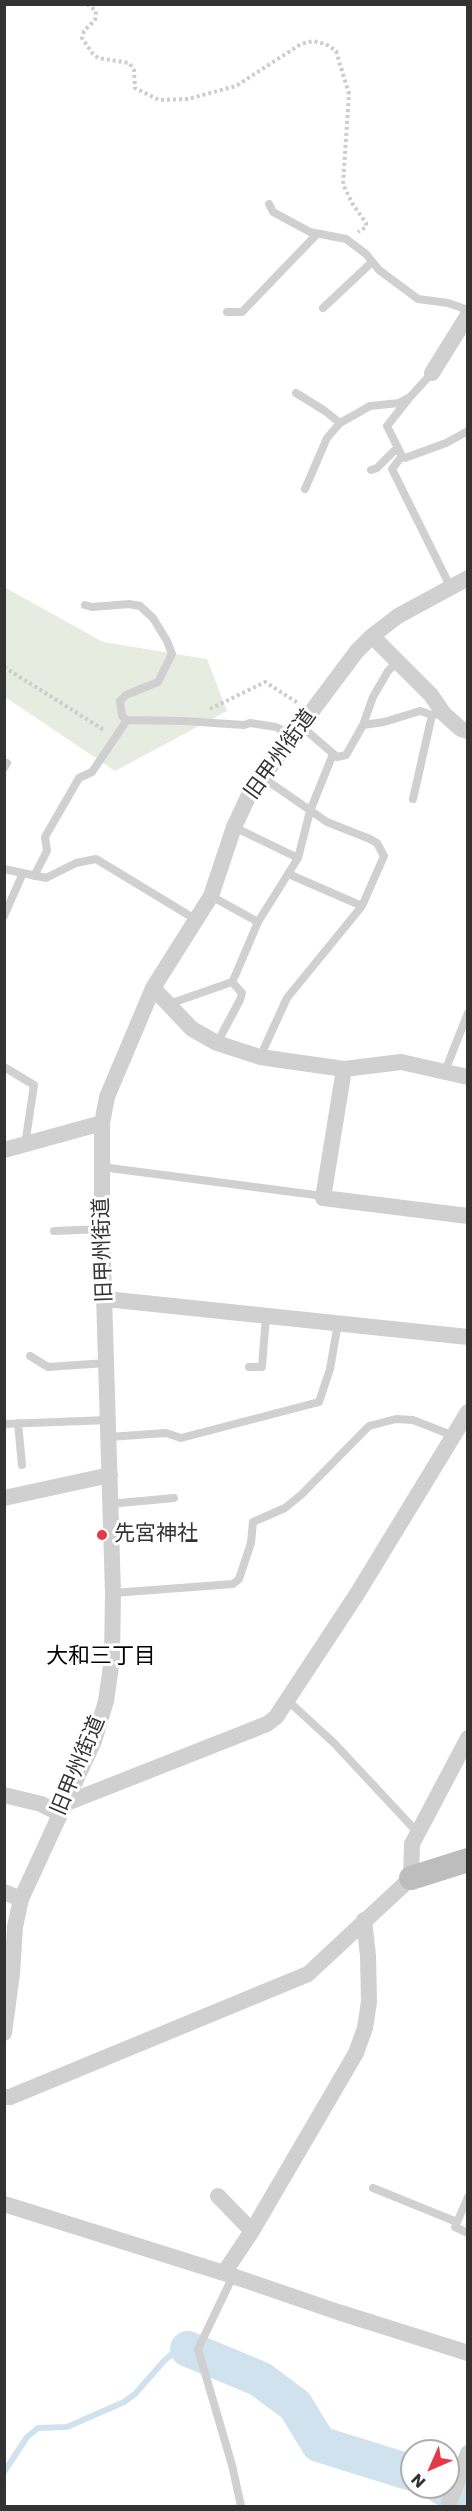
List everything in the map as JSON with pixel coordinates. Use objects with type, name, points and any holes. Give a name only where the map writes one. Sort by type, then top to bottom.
[{"type":"street","points":[[432,373],[468,315]]},
{"type":"street","name":"旧甲州街道","points":[[4,2033],[8,1975],[21,1899],[94,1741],[106,1701],[112,1659],[113,1593],[109,1504],[108,1363],[102,1229],[102,1123],[107,1097],[153,988],[211,896],[234,827],[249,795],[357,651],[372,636],[398,616],[468,578]]},
{"type":"street","points":[[372,636],[431,695],[438,715],[468,731]]},
{"type":"street","points":[[153,988],[192,1029],[217,1043],[260,1057],[344,1070],[400,1062],[468,1077]]},
{"type":"street","points":[[344,1070],[323,1198],[468,1216]]},
{"type":"street","points":[[4,1150],[102,1123]]},
{"type":"street","points":[[106,1299],[468,1337]]},
{"type":"street","points":[[4,1795],[62,1808],[267,1724],[276,1716],[357,1594],[468,1412]]},
{"type":"street","points":[[4,1498],[110,1475]]},
{"type":"street","points":[[411,1878],[412,1844],[468,1738]]},
{"type":"street","points":[[4,2097],[10,2097],[308,1974],[363,1920],[411,1878],[468,1860]]},
{"type":"street","points":[[4,1892],[21,1899]]},
{"type":"street","points":[[229,2274],[356,2053],[369,2002],[368,1956],[363,1920]]},
{"type":"street","points":[[218,2196],[252,2231]]},
{"type":"street","points":[[4,2204],[229,2274],[468,2353]]},
{"type":"street","points":[[448,2505],[468,2453]]},
{"type":"lane","points":[[270,204],[273,212],[317,234],[346,239],[392,281],[418,298],[448,303],[468,310]]},
{"type":"lane","points":[[227,312],[242,312],[317,234]]},
{"type":"lane","points":[[323,308],[372,262]]},
{"type":"lane","points":[[432,373],[387,426],[401,453],[405,458],[436,447],[468,431]]},
{"type":"lane","points":[[296,393],[340,423]]},
{"type":"lane","points":[[306,489],[327,438],[340,423],[370,406],[399,403],[410,397]]},
{"type":"lane","points":[[371,470],[377,468],[394,451],[401,453]]},
{"type":"lane","points":[[401,453],[392,469],[450,586]]},
{"type":"lane","points":[[85,605],[92,607],[129,604],[140,606],[153,618],[170,648],[172,654],[158,682],[126,695],[120,701],[122,716],[127,720],[244,725],[250,723],[276,727],[297,731],[337,757],[346,755],[363,725],[373,697],[388,671],[398,661]]},
{"type":"lane","points":[[363,725],[384,722],[420,711],[438,715],[413,799]]},
{"type":"lane","points":[[34,876],[47,851],[45,837],[79,778],[92,772],[127,720]]},
{"type":"lane","points":[[169,1004],[232,982],[258,922],[298,858],[310,811],[333,754]]},
{"type":"lane","points":[[260,1057],[288,998],[362,906],[384,856],[376,843],[370,839],[327,822],[262,777]]},
{"type":"lane","points":[[234,827],[298,858]]},
{"type":"lane","points":[[4,869],[46,878],[76,862],[96,859],[195,920]]},
{"type":"lane","points":[[290,872],[362,906]]},
{"type":"lane","points":[[4,916],[23,873]]},
{"type":"lane","points":[[211,896],[258,922]]},
{"type":"lane","points":[[217,1043],[242,993],[232,982]]},
{"type":"lane","points":[[445,1071],[468,1013]]},
{"type":"lane","points":[[4,1067],[34,1085],[25,1145]]},
{"type":"lane","points":[[102,1167],[323,1196]]},
{"type":"lane","points":[[54,1231],[102,1229]]},
{"type":"lane","points":[[249,1367],[262,1367],[266,1316]]},
{"type":"lane","points":[[4,1424],[109,1428],[166,1433],[181,1438],[319,1402],[330,1369],[338,1323]]},
{"type":"lane","points":[[30,1356],[48,1367],[108,1363]]},
{"type":"lane","points":[[113,1593],[233,1584],[239,1580],[251,1543],[253,1522],[285,1508],[302,1494],[369,1426],[396,1419],[414,1420],[454,1436]]},
{"type":"lane","points":[[18,1423],[22,1465]]},
{"type":"lane","points":[[109,1504],[174,1498]]},
{"type":"lane","points":[[287,1700],[334,1743],[418,1833]]},
{"type":"lane","points":[[373,2188],[457,2222]]},
{"type":"lane","points":[[468,2197],[455,2228],[468,2233]]},
{"type":"lane","points":[[229,2274],[198,2349],[232,2465],[241,2506]]},
{"type":"path","points":[[87,4],[96,11],[95,20],[84,31],[82,38],[93,54],[98,58],[129,63],[134,70],[135,88],[159,100],[188,99],[236,86],[301,44],[313,41],[326,44],[336,51],[349,94],[344,184],[352,204],[366,223],[366,227],[346,239]]},
{"type":"shaded area","points":[[4,587],[103,642],[207,659],[227,711],[115,771],[5,697]]},
{"type":"waterway","points":[[4,2472],[27,2437],[38,2428],[67,2427],[124,2402],[135,2394],[172,2354],[188,2349]]},
{"type":"waterway","points":[[188,2349],[260,2379],[295,2405],[319,2444],[400,2469]]},
{"type":"waterway","points":[[460,2496],[468,2500]]},
{"type":"place","name":"先宮神社","points":[[102,1535]]},
{"type":"district","name":"大和三丁目","points":[[101,1657]]}]
